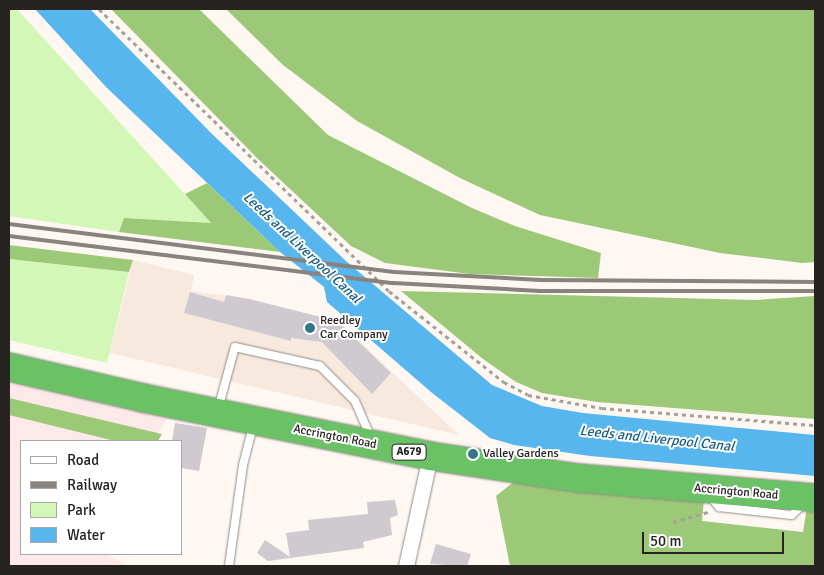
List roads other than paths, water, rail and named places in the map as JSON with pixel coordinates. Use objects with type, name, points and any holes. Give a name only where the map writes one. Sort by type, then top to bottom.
[{"type":"highway","name":"Accrington Road","points":[[9,367],[216,413],[430,456],[712,499],[812,498]]},
{"type":"street","points":[[406,566],[430,456]]},
{"type":"lane","points":[[216,413],[235,347],[320,366],[355,401],[374,445]]},
{"type":"lane","points":[[229,566],[243,465],[254,421]]},
{"type":"water","name":"Leeds and Liverpool Canal","points":[[35,9],[90,9],[211,133],[346,261],[492,385],[542,406],[583,413],[815,435],[815,476],[590,456],[514,445],[490,438],[431,392],[327,302],[324,287],[280,252],[106,87]]},
{"type":"railway","points":[[9,224],[394,272],[541,280],[815,282]]},
{"type":"railway","points":[[9,236],[393,283],[540,291],[815,291]]},
{"type":"place","name":"Reedley Car Company","points":[[310,328]]},
{"type":"place","name":"Valley Gardens","points":[[473,454]]}]
